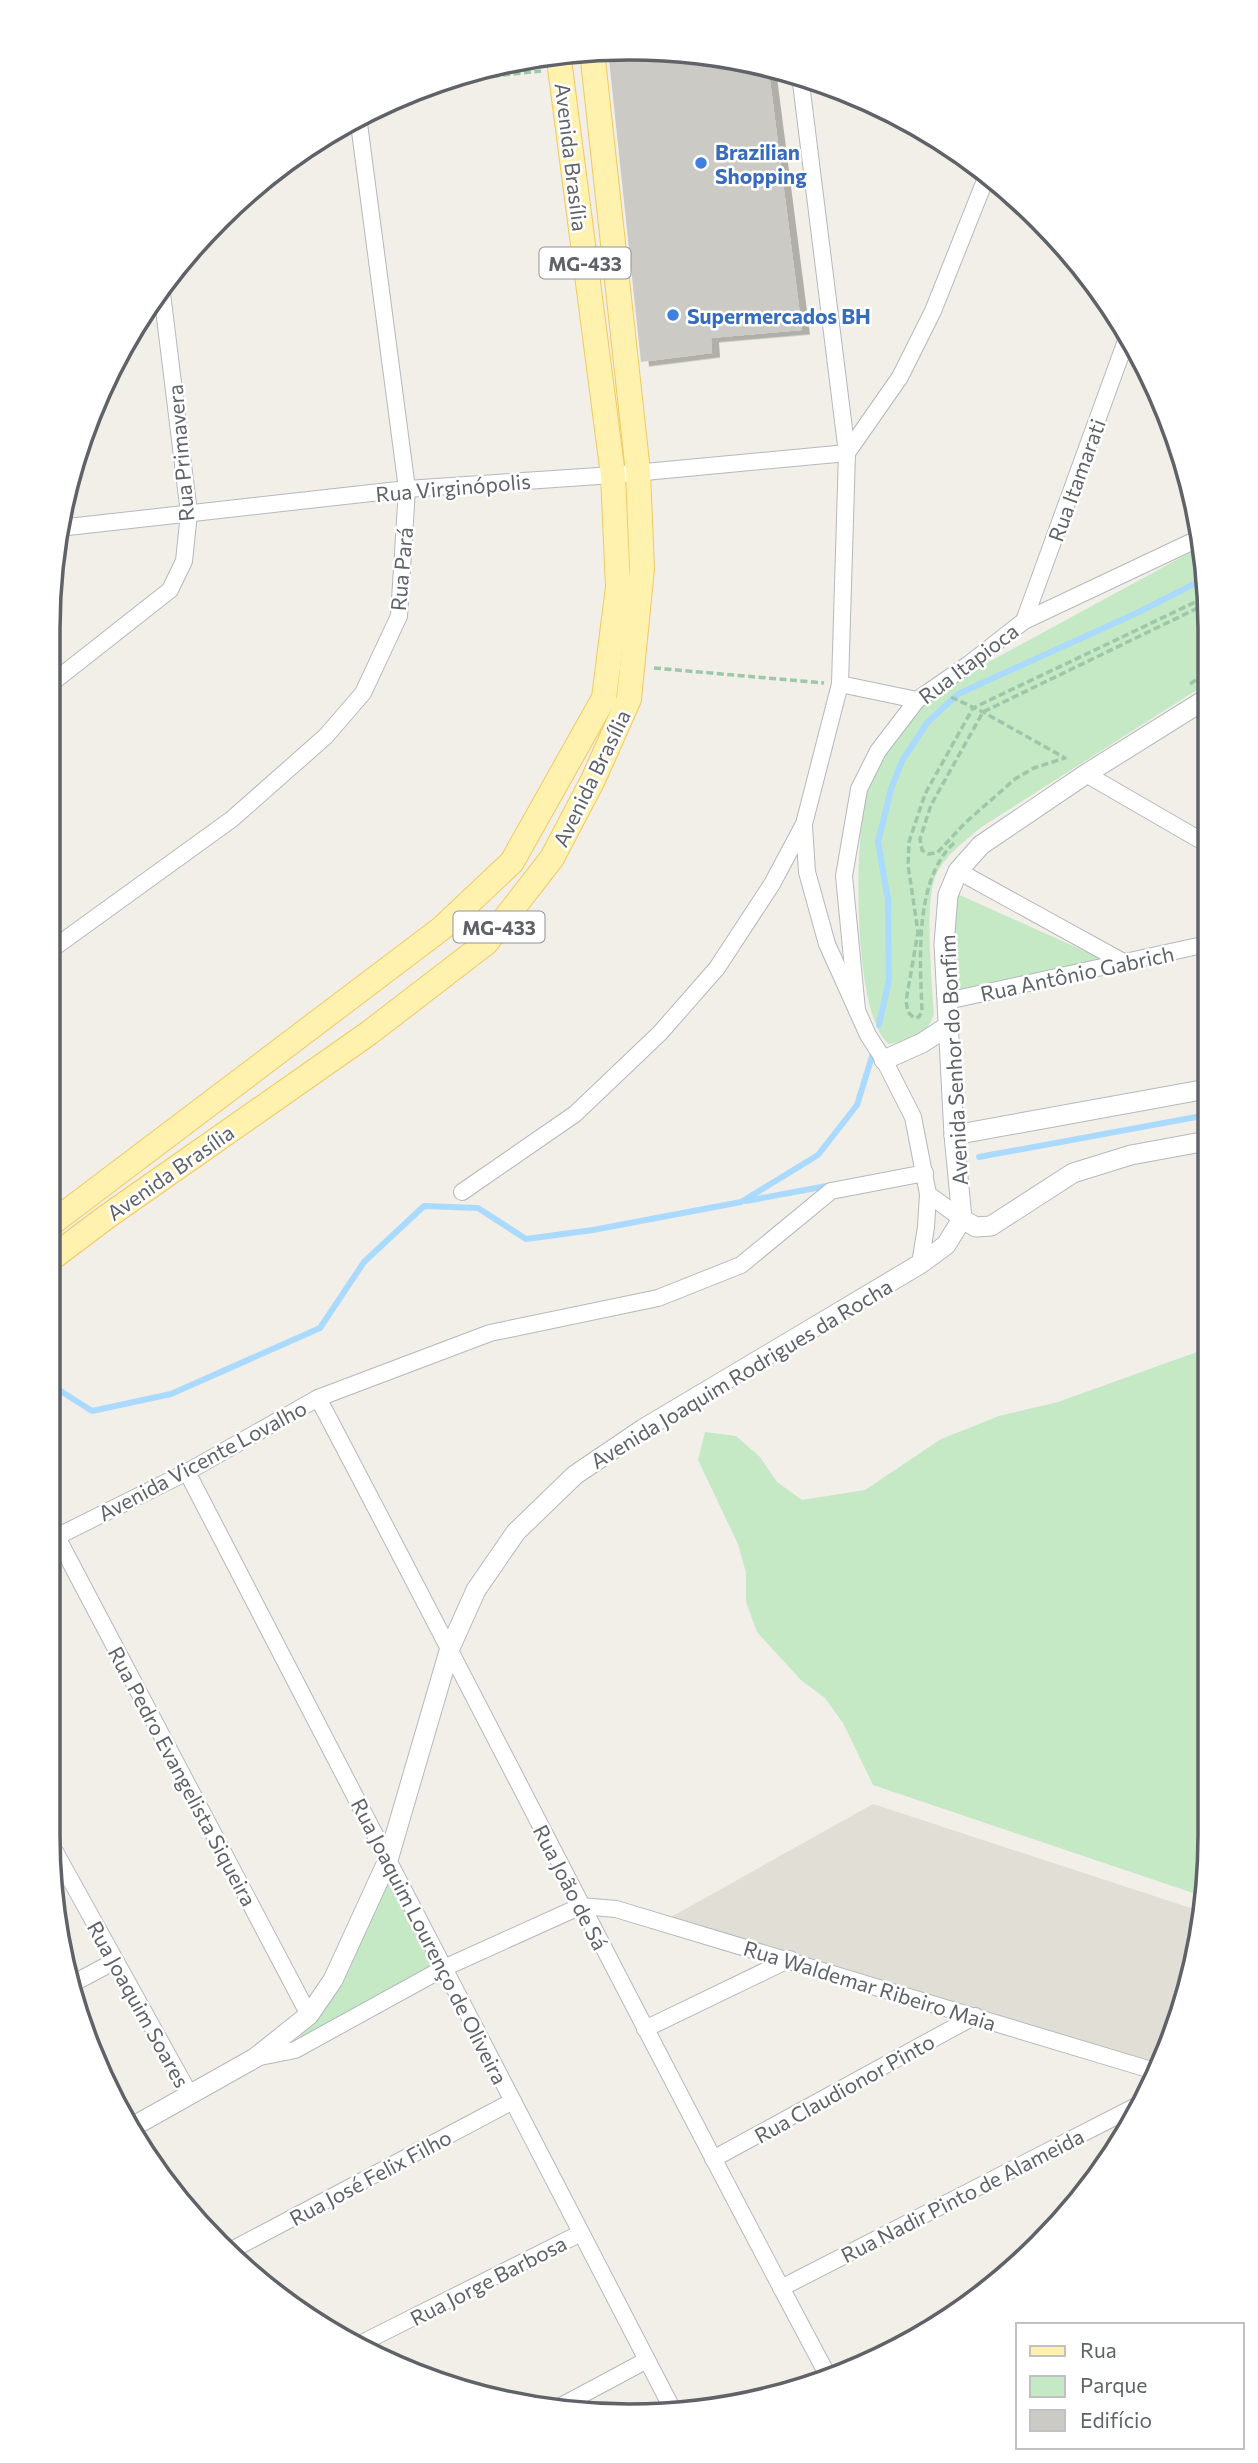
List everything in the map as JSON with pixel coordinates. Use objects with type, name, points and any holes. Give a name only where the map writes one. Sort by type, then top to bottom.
[{"type":"main road","name":"Avenida Brasília","points":[[60,1252],[369,1032],[486,943],[552,858],[593,780],[629,699],[642,569],[638,472],[593,61]]},
{"type":"main road","name":"Avenida Brasília","points":[[60,1217],[442,928],[512,862],[604,698],[618,587],[613,475],[559,64]]},
{"type":"street","points":[[462,1192],[575,1114],[660,1033],[717,968],[772,884],[804,824],[840,684],[847,453],[801,87]]},
{"type":"street","name":"Rua Pará","points":[[60,943],[232,819],[326,736],[363,693],[399,616],[407,489],[360,128]]},
{"type":"street","points":[[847,453],[900,377],[928,322],[984,184]]},
{"type":"street","name":"Rua Primavera","points":[[60,677],[170,590],[184,561],[189,513],[163,302]]},
{"type":"street","name":"Rua Itamarati","points":[[1024,621],[1124,347]]},
{"type":"street","name":"Rua Virginópolis","points":[[69,526],[407,489],[613,475],[847,453]]},
{"type":"street","name":"Rua Itapioca","points":[[857,1010],[844,876],[859,789],[878,751],[917,700],[1024,621],[1192,542]]},
{"type":"street","points":[[840,684],[917,700]]},
{"type":"street","name":"Avenida Senhor do Bonfim","points":[[962,1219],[954,1135],[945,932],[948,895],[958,871],[981,845],[1086,774],[1198,704]]},
{"type":"street","points":[[1086,774],[1198,839]]},
{"type":"street","points":[[804,824],[807,872],[827,944],[868,1035],[913,1117],[928,1194],[920,1264]]},
{"type":"street","points":[[958,871],[1125,963]]},
{"type":"street","name":"Rua Antônio Gabrich","points":[[947,1001],[1198,946]]},
{"type":"street","points":[[884,1060],[922,1043],[948,1026]]},
{"type":"street","points":[[954,1135],[1198,1091]]},
{"type":"street","points":[[928,1194],[976,1227],[991,1226],[1073,1173],[1132,1154],[1198,1143]]},
{"type":"street","name":"Avenida Vicente Lovalho","points":[[60,1535],[187,1472],[318,1398],[490,1333],[658,1298],[741,1265],[831,1191],[925,1173]]},
{"type":"street","name":"Avenida Joaquim Rodrigues da Rocha","points":[[139,2123],[255,2058],[309,2015],[333,1980],[388,1860],[450,1648],[476,1590],[516,1532],[575,1475],[643,1429],[920,1264],[946,1245],[962,1219]]},
{"type":"street","name":"Rua João de Sá","points":[[318,1398],[824,2369]]},
{"type":"street","name":"Rua Joaquim Lourenço de Oliveira","points":[[187,1472],[669,2402]]},
{"type":"street","name":"Rua Pedro Evangelista Siqueira","points":[[60,1554],[309,2015]]},
{"type":"street","name":"Rua Joaquim Soares","points":[[61,1862],[190,2095]]},
{"type":"street","name":"Avenida Joaquim Rodrigues da Rocha","points":[[255,2058],[295,2050],[444,1968],[581,1906]]},
{"type":"street","name":"Rua Waldemar Ribeiro Maia","points":[[581,1906],[616,1909],[790,1959],[1148,2069]]},
{"type":"street","points":[[645,2029],[790,1959]]},
{"type":"street","points":[[79,1980],[115,1961]]},
{"type":"street","name":"Rua Claudionor Pinto","points":[[713,2159],[975,2016]]},
{"type":"street","name":"Rua José Felix Filho","points":[[237,2247],[513,2101]]},
{"type":"street","name":"Rua Nadir Pinto de Alameida","points":[[781,2288],[1126,2111]]},
{"type":"street","name":"Rua Jorge Barbosa","points":[[368,2340],[581,2233]]},
{"type":"street","points":[[572,2400],[647,2360]]},
{"type":"path","points":[[962,837],[939,861],[928,887],[923,926],[922,1011],[919,1017],[914,1018],[908,1012],[906,1001],[918,932],[908,865],[909,842],[925,794],[973,708],[1197,601]]},
{"type":"path","points":[[1065,758],[1034,768],[1015,779],[965,823],[937,853],[928,854],[922,850],[919,839],[931,805],[983,712],[1197,608]]},
{"type":"path","points":[[632,667],[840,684]]},
{"type":"path","points":[[1183,689],[1198,679]]},
{"type":"path","points":[[957,700],[1065,758],[1068,764]]},
{"type":"shaded area","points":[[873,1804],[1194,1909],[1179,1981],[1150,2064],[671,1917]]},
{"type":"green space","points":[[1193,551],[1197,592],[1198,689],[980,828],[950,855],[936,875],[930,903],[934,1014],[922,1033],[905,1041],[889,1044],[877,1027],[868,997],[862,960],[859,875],[865,803],[875,772],[899,729],[919,704],[950,683]]},
{"type":"green space","points":[[953,892],[1109,962],[954,995],[949,927]]},
{"type":"green space","points":[[1198,1352],[1198,1834],[1195,1894],[873,1785],[843,1723],[825,1698],[801,1680],[757,1632],[746,1602],[746,1573],[738,1544],[698,1460],[705,1432],[736,1436],[760,1457],[777,1482],[802,1500],[865,1490],[941,1439],[999,1416],[1058,1402]]},
{"type":"green space","points":[[388,1873],[435,1967],[296,2043],[311,2019]]},
{"type":"building","name":"Brazilian Shopping","points":[[609,61],[703,64],[770,77],[802,330],[711,338],[712,353],[641,362]]},
{"type":"waterway","points":[[879,1025],[889,980],[888,900],[878,842],[891,789],[902,761],[927,723],[958,694],[1139,612],[1196,583]]},
{"type":"waterway","points":[[60,1391],[92,1411],[171,1394],[320,1328],[364,1262],[424,1206],[478,1208],[526,1239],[593,1230],[741,1202],[818,1155],[857,1105],[874,1050]]},
{"type":"waterway","points":[[979,1157],[1198,1117]]},
{"type":"waterway","points":[[746,1201],[832,1185]]},
{"type":"place","name":"Brazilian Shopping","points":[[701,163]]},
{"type":"place","name":"Supermercados BH","points":[[673,315]]}]
